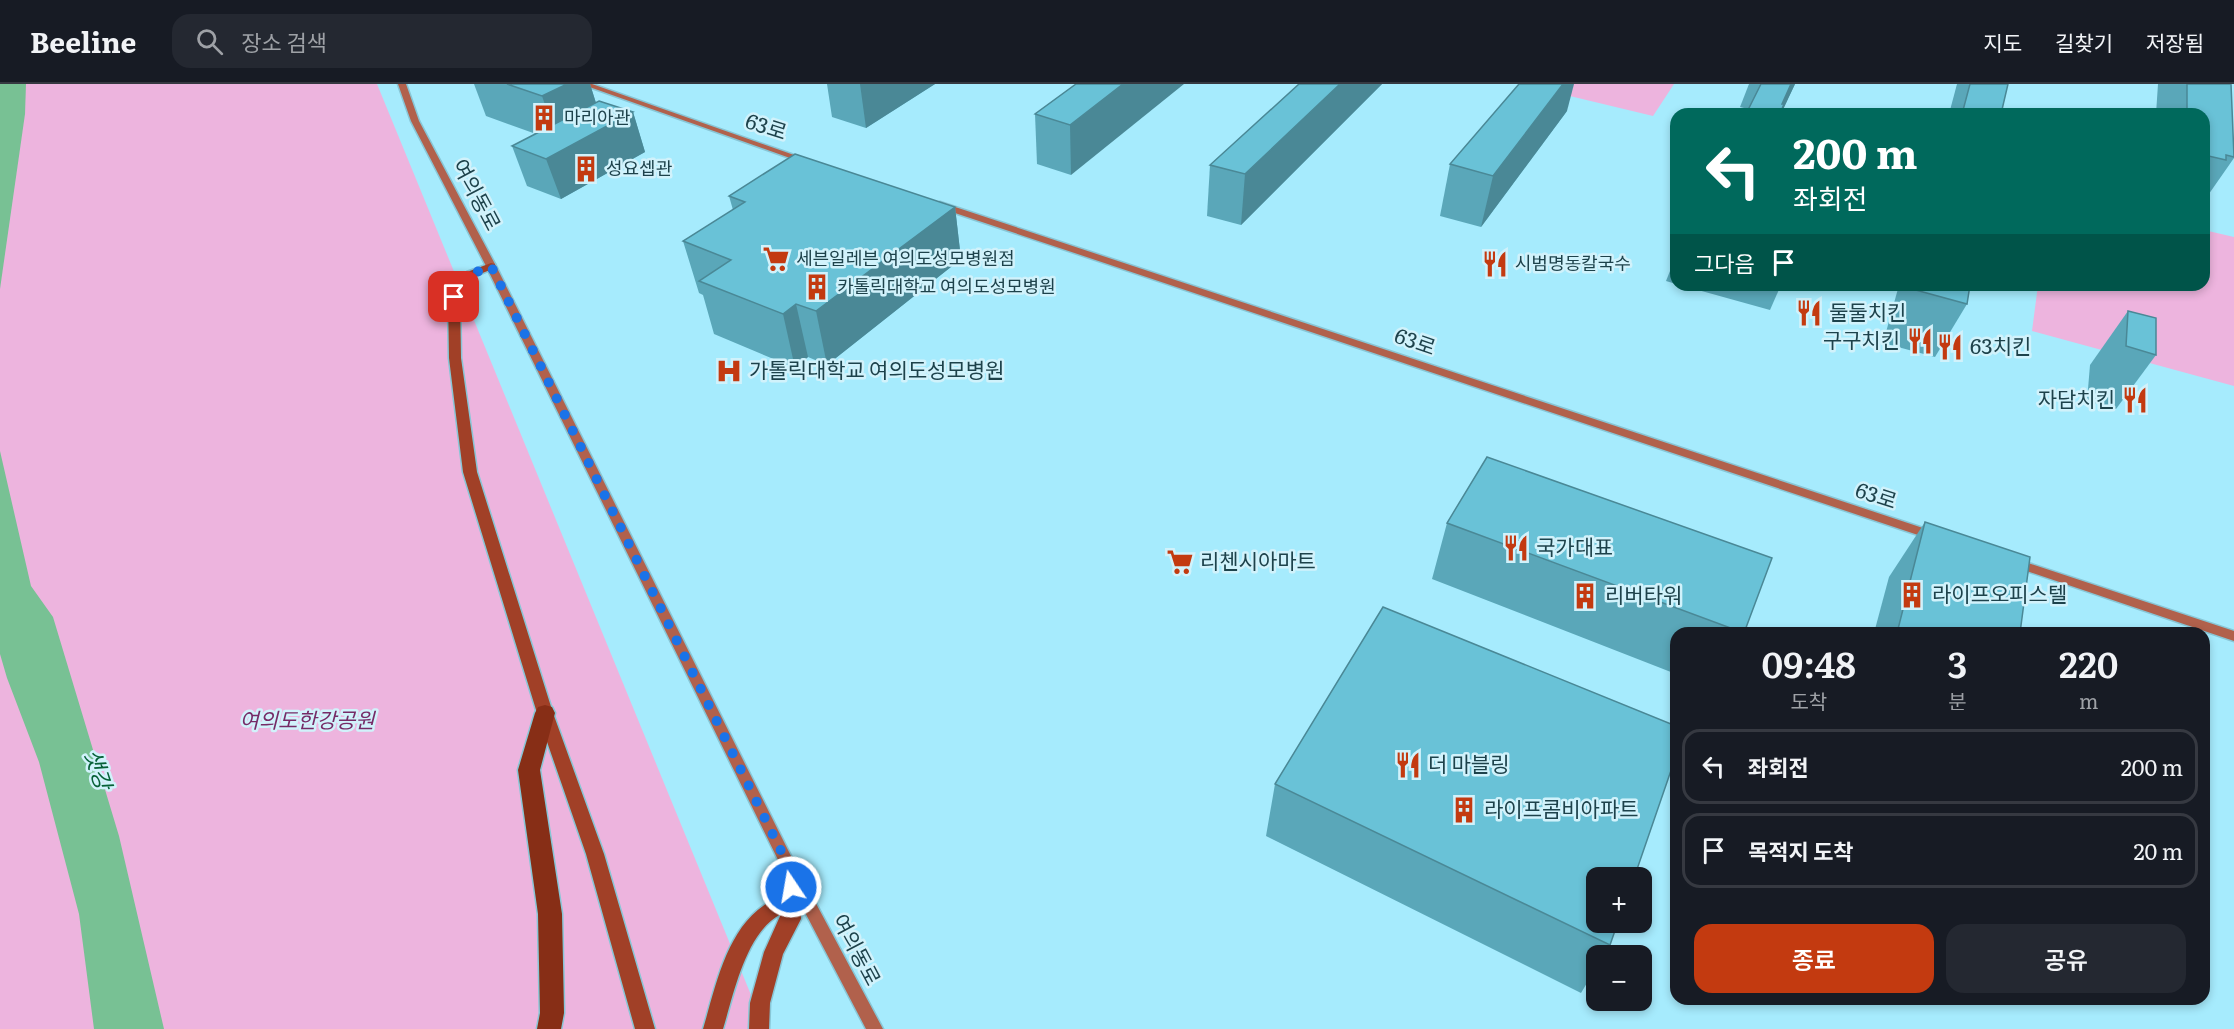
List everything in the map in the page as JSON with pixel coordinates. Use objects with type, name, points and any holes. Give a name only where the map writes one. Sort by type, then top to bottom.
[{"type":"highway","points":[[545,713],[529,770],[550,914],[552,1013],[549,1029]]},
{"type":"main road","points":[[491,266],[467,277],[460,283],[454,297],[458,395],[470,472],[545,713],[595,854],[645,1029]]},
{"type":"main road","points":[[712,1029],[730,975],[751,928],[767,912],[789,902],[791,871]]},
{"type":"main road","points":[[759,1029],[760,1003],[774,952],[791,919],[791,871]]},
{"type":"street","name":"여의동로","points":[[402,84],[415,121],[491,266],[791,871],[875,1029]]},
{"type":"street","name":"63로","points":[[585,84],[819,165]]},
{"type":"street","name":"63로","points":[[928,201],[1946,540]]},
{"type":"street","points":[[2003,559],[2207,627]]},
{"type":"street","points":[[2210,628],[2234,636]]},
{"type":"green space","name":"여의도한강공원","points":[[0,84],[377,84],[765,1029],[0,1029]]},
{"type":"green space","points":[[1520,84],[1674,84],[1653,116]]},
{"type":"green space","points":[[2210,231],[2234,237],[2234,386],[2032,331],[2037,291],[2210,291]]},
{"type":"water","points":[[0,84],[26,84],[25,114],[0,289]]},
{"type":"water","name":"샛강","points":[[0,451],[31,586],[53,617],[119,836],[164,1029],[94,1029],[79,914],[39,762],[0,654]]},
{"type":"building","points":[[507,84],[567,84],[542,96]]},
{"type":"building","points":[[1076,84],[1123,84],[1070,125],[1035,114]]},
{"type":"building","points":[[1299,84],[1340,84],[1245,174],[1210,165]]},
{"type":"building","points":[[1519,84],[1563,84],[1493,176],[1450,164]]},
{"type":"building","points":[[1761,84],[1791,84],[1782,108],[1749,108]]},
{"type":"building","points":[[1970,84],[2008,84],[2002,108],[1964,108]]},
{"type":"building","points":[[2187,84],[2231,84],[2234,157],[2226,155],[2226,160],[2210,156],[2210,108],[2187,108]]},
{"type":"building","points":[[599,101],[633,112],[546,159],[512,146]]},
{"type":"building","points":[[795,154],[955,207],[816,311],[796,304],[783,314],[699,281],[731,260],[683,241],[745,202],[729,196]]},
{"type":"building","points":[[1919,291],[1969,291],[1967,304]]},
{"type":"building","points":[[2128,311],[2156,318],[2156,355],[2126,346]]},
{"type":"building","points":[[1487,457],[1772,558],[1746,627],[1728,627],[1447,523]]},
{"type":"building","points":[[1925,522],[2030,557],[2021,627],[1899,627]]},
{"type":"building","name":"라이프콤비아파트","points":[[1383,607],[1670,724],[1670,773],[1638,867],[1586,867],[1586,933],[1614,933],[1610,945],[1275,784]]},
{"type":"place","name":"마리아관","points":[[544,118]]},
{"type":"place","name":"성요셉관","points":[[586,169]]},
{"type":"place","name":"세븐일레븐 여의도성모병원점","points":[[776,259]]},
{"type":"place","name":"시범명동칼국수","points":[[1495,264]]},
{"type":"place","name":"카톨릭대학교 여의도성모병원","points":[[817,287]]},
{"type":"place","name":"둘둘치킨","points":[[1809,313]]},
{"type":"place","name":"구구치킨","points":[[1920,341]]},
{"type":"place","name":"63치킨","points":[[1950,347]]},
{"type":"place","name":"가톨릭대학교 여의도성모병원","points":[[729,371]]},
{"type":"place","name":"자담치킨","points":[[2135,400]]},
{"type":"place","name":"국가대표","points":[[1516,548]]},
{"type":"place","name":"리첸시아마트","points":[[1180,562]]},
{"type":"place","name":"라이프오피스텔","points":[[1912,595]]},
{"type":"place","name":"리버타워","points":[[1585,596]]},
{"type":"place","name":"더 마블링","points":[[1408,765]]},
{"type":"place","name":"라이프콤비아파트","points":[[1464,810]]},
{"type":"route","points":[[454,297],[460,283],[467,277],[491,266],[791,871],[791,887]]}]
